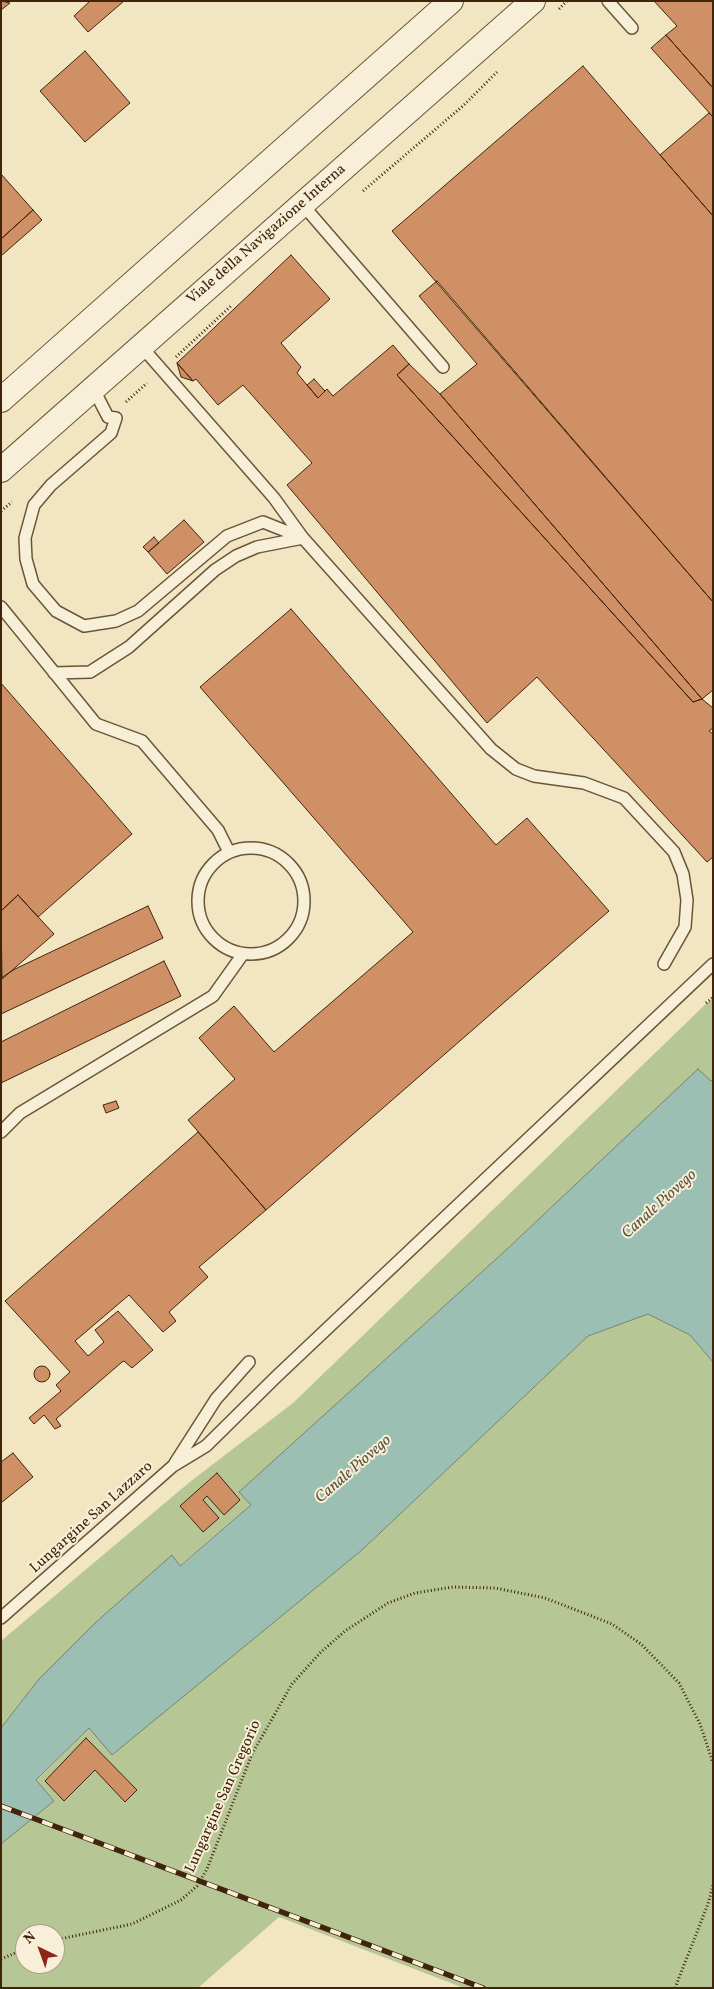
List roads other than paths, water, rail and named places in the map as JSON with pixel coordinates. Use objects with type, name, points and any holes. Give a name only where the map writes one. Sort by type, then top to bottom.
[{"type":"street","points":[[1,400],[451,1]]},
{"type":"street","name":"Viale della Navigazione Interna","points":[[1,470],[533,1]]},
{"type":"lane","points":[[608,1],[632,28]]},
{"type":"lane","points":[[302,204],[443,367]]},
{"type":"lane","points":[[141,346],[274,498],[303,538],[491,749],[516,769],[534,776],[584,783],[624,798],[674,852],[683,874],[687,900],[685,927],[664,964]]},
{"type":"lane","points":[[94,388],[108,417],[116,418],[111,433],[51,485],[34,505],[25,538],[26,559],[33,584],[56,611],[84,626],[116,621],[138,611],[227,536],[264,522],[303,538]]},
{"type":"lane","points":[[54,673],[90,672],[129,647],[215,570],[236,556],[257,547],[303,538]]},
{"type":"lane","points":[[1,607],[96,724],[142,741],[218,830],[230,852]]},
{"type":"lane","points":[[258,847],[284,858],[301,880],[305,908],[293,934],[271,951],[243,954],[221,946],[206,929],[198,908],[200,885],[211,865],[230,852],[258,847]]},
{"type":"lane","points":[[1,1132],[20,1113],[213,996],[243,954]]},
{"type":"lane","name":"Lungargine San Lazzaro","points":[[1,1618],[173,1466],[206,1446],[284,1369],[713,964]]},
{"type":"lane","points":[[173,1466],[216,1399],[249,1362]]},
{"type":"water","name":"Canale Piovego","points":[[698,1069],[711,1081],[713,1079],[713,1362],[690,1335],[648,1314],[588,1336],[362,1550],[112,1755],[89,1728],[36,1780],[54,1801],[1,1844],[1,1728],[39,1679],[95,1623],[172,1555],[180,1566],[251,1505],[239,1492],[505,1251]]},
{"type":"railway","points":[[1,1806],[483,1988]]}]
